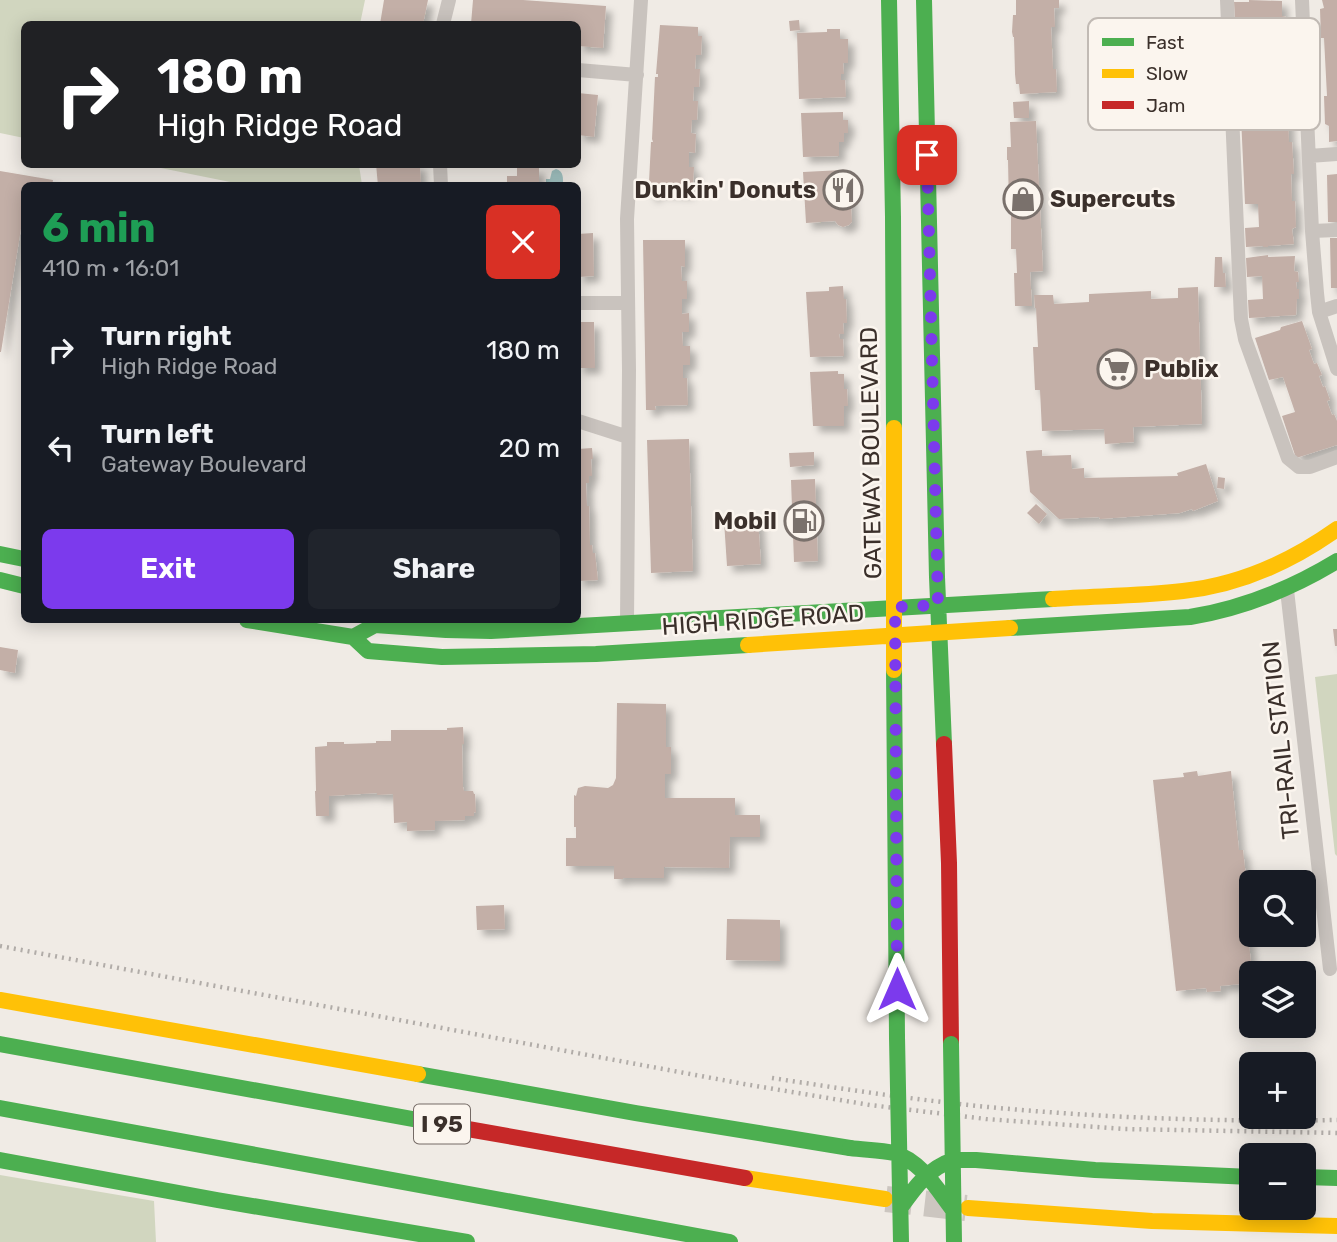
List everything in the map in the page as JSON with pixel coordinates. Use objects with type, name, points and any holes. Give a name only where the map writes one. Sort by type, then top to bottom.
[{"type":"main road","name":"GATEWAY BOULEVARD","points":[[889,0],[938,605],[949,863],[951,1044],[960,1160],[961,1209],[954,1242]]},
{"type":"main road","name":"GATEWAY BOULEVARD","points":[[901,1242],[892,376],[911,266],[924,0]]},
{"type":"main road","name":"HIGH RIDGE ROAD","points":[[353,637],[375,625],[446,631],[533,629],[1184,591],[1217,585],[1283,562],[1337,529]]},
{"type":"main road","points":[[0,554],[21,558]]},
{"type":"main road","name":"HIGH RIDGE ROAD","points":[[266,623],[353,637],[368,651],[442,657],[533,656],[733,646],[1206,615],[1287,590],[1337,561]]},
{"type":"main road","points":[[1283,562],[1287,590]]},
{"type":"main road","points":[[0,580],[21,585]]},
{"type":"main road","points":[[0,1000],[636,1113],[900,1155],[916,1165],[961,1209],[1153,1222],[1337,1226]]},
{"type":"main road","name":"I 95","points":[[0,1044],[687,1168],[884,1199]]},
{"type":"main road","points":[[0,1108],[730,1242]]},
{"type":"main road","points":[[0,1160],[467,1242]]},
{"type":"main road","points":[[901,1207],[926,1175],[942,1164],[960,1160],[1239,1176]]},
{"type":"main road","points":[[1316,1177],[1337,1178]]},
{"type":"street","points":[[444,21],[449,0]]},
{"type":"street","points":[[627,623],[627,219],[641,0]]},
{"type":"street","points":[[1227,0],[1228,18]]},
{"type":"street","points":[[1302,0],[1303,18]]},
{"type":"street","points":[[581,70],[637,75]]},
{"type":"street","points":[[1233,130],[1243,329],[1288,458],[1299,467],[1310,467],[1337,457]]},
{"type":"street","points":[[1309,130],[1312,231],[1319,312],[1337,369]]},
{"type":"street","points":[[1310,156],[1337,154]]},
{"type":"street","points":[[1312,231],[1337,230]]},
{"type":"street","points":[[581,303],[628,303]]},
{"type":"street","points":[[1319,312],[1337,306]]},
{"type":"street","points":[[581,422],[628,438]]},
{"type":"street","name":"TRI-RAIL STATION","points":[[1287,590],[1330,969]]},
{"type":"street","points":[[533,629],[533,656]]},
{"type":"green space","points":[[0,0],[365,0],[361,21],[21,21],[21,137],[0,133]]},
{"type":"green space","points":[[161,168],[359,168],[362,182],[230,182]]},
{"type":"green space","points":[[1337,674],[1337,856],[1315,677]]},
{"type":"green space","points":[[0,1175],[154,1201],[156,1242],[0,1242]]},
{"type":"water","points":[[556,169],[562,173],[563,182],[546,182]]},
{"type":"building","points":[[384,0],[428,0],[424,21],[380,21]]},
{"type":"building","points":[[473,0],[523,0],[606,6],[603,48],[581,46],[581,21],[471,21]]},
{"type":"building","points":[[1016,0],[1059,0],[1059,8],[1054,8],[1055,27],[1051,27],[1057,92],[1020,94],[1019,84],[1016,84],[1012,32]]},
{"type":"building","points":[[1322,0],[1337,0],[1337,141],[1329,142],[1329,126],[1325,124],[1324,96],[1327,96],[1324,38],[1321,38],[1320,9],[1324,8]]},
{"type":"building","points":[[1282,1],[1282,16],[1286,18],[1235,18],[1234,2]]},
{"type":"building","points":[[799,20],[800,30],[790,31],[789,21]]},
{"type":"building","points":[[660,25],[698,27],[698,36],[702,36],[701,55],[696,55],[695,69],[700,69],[699,87],[694,87],[693,101],[698,101],[697,120],[692,120],[691,133],[696,134],[695,153],[689,152],[689,167],[694,167],[693,185],[688,185],[688,193],[656,191],[655,196],[649,195],[649,182]]},
{"type":"building","points":[[827,29],[840,29],[840,39],[848,39],[848,63],[843,63],[844,74],[841,74],[841,80],[845,80],[846,97],[799,99],[797,33],[827,32]]},
{"type":"building","points":[[581,93],[598,95],[594,137],[581,135]]},
{"type":"building","points":[[1029,101],[1029,118],[1014,118],[1013,102]]},
{"type":"building","points":[[843,112],[843,120],[848,120],[848,133],[844,133],[844,142],[839,142],[839,156],[803,157],[801,113]]},
{"type":"building","points":[[1036,121],[1043,271],[1030,272],[1032,306],[1015,306],[1016,249],[1011,249],[1007,147],[1011,147],[1010,122]]},
{"type":"building","points":[[1242,130],[1289,130],[1294,174],[1291,174],[1292,201],[1295,201],[1296,227],[1292,229],[1294,244],[1246,247],[1245,228],[1259,227],[1258,204],[1245,204]]},
{"type":"building","points":[[376,168],[420,168],[421,182],[378,182]]},
{"type":"building","points":[[517,168],[539,168],[539,182],[507,182],[507,176],[517,176]]},
{"type":"building","points":[[842,170],[842,177],[847,177],[850,189],[852,222],[843,227],[835,221],[806,223],[803,172]]},
{"type":"building","points":[[0,171],[53,180],[21,182],[21,229],[0,352]]},
{"type":"building","points":[[1337,174],[1337,222],[1328,222],[1327,175]]},
{"type":"building","points":[[593,233],[594,276],[581,277],[581,234]]},
{"type":"building","points":[[1330,238],[1337,238],[1337,288],[1331,288]]},
{"type":"building","points":[[643,240],[685,240],[685,267],[681,266],[682,281],[687,281],[687,299],[682,299],[682,314],[689,313],[689,332],[682,332],[683,346],[690,346],[690,365],[683,365],[683,378],[687,378],[688,405],[655,406],[656,410],[646,410]]},
{"type":"building","points":[[1268,255],[1295,256],[1294,271],[1298,272],[1299,282],[1296,282],[1299,299],[1296,315],[1249,318],[1248,300],[1263,299],[1262,276],[1247,277],[1246,258]]},
{"type":"building","points":[[1215,257],[1222,257],[1226,287],[1214,287]]},
{"type":"building","points":[[843,286],[847,323],[843,323],[844,334],[839,334],[840,339],[843,339],[844,356],[810,357],[806,292],[829,291],[829,287]]},
{"type":"building","name":"Publix","points":[[1198,287],[1202,424],[1133,427],[1134,442],[1105,444],[1104,429],[1042,431],[1040,390],[1035,390],[1033,347],[1038,347],[1034,295],[1053,295],[1054,304],[1089,302],[1089,294],[1151,291],[1151,299],[1178,298],[1178,288]]},
{"type":"building","points":[[1302,321],[1312,349],[1309,350],[1322,375],[1319,376],[1330,400],[1327,401],[1337,421],[1337,445],[1296,458],[1282,416],[1295,412],[1283,377],[1269,380],[1255,338]]},
{"type":"building","points":[[581,322],[594,322],[595,368],[581,368]]},
{"type":"building","points":[[838,371],[838,374],[844,374],[844,389],[847,389],[848,406],[844,406],[844,426],[813,426],[810,372]]},
{"type":"building","points":[[689,439],[693,571],[651,573],[647,440]]},
{"type":"building","points":[[592,448],[592,476],[589,476],[589,483],[586,483],[587,506],[590,545],[595,553],[598,580],[581,581],[581,449]]},
{"type":"building","points":[[1042,450],[1042,456],[1071,455],[1072,469],[1084,468],[1084,478],[1178,476],[1177,473],[1206,464],[1218,501],[1180,513],[1059,519],[1030,492],[1026,451]]},
{"type":"building","points":[[814,452],[814,465],[790,467],[789,453]]},
{"type":"building","points":[[1218,477],[1225,478],[1224,489],[1217,488]]},
{"type":"building","name":"Mobil","points":[[815,479],[818,561],[794,562],[791,480]]},
{"type":"building","points":[[1036,504],[1047,514],[1039,524],[1027,513]]},
{"type":"building","points":[[758,519],[761,564],[727,566],[724,521]]},
{"type":"building","points":[[1333,629],[1337,629],[1337,646],[1335,646]]},
{"type":"building","points":[[0,647],[18,650],[15,673],[0,670]]},
{"type":"building","points":[[617,703],[666,704],[666,747],[671,747],[671,774],[665,774],[665,798],[735,798],[735,815],[760,815],[760,837],[730,837],[729,868],[664,867],[664,878],[614,879],[614,866],[566,866],[566,838],[576,838],[574,795],[576,796],[578,788],[585,786],[608,788],[616,778]]},
{"type":"building","points":[[463,727],[463,787],[464,791],[473,791],[475,794],[474,816],[465,816],[465,820],[435,821],[435,830],[407,831],[407,822],[394,823],[393,794],[377,793],[329,796],[329,816],[316,816],[315,747],[327,746],[327,742],[344,744],[391,741],[391,730],[447,730]]},
{"type":"building","points":[[1197,771],[1198,776],[1231,771],[1239,850],[1243,850],[1245,870],[1239,870],[1239,947],[1249,947],[1251,961],[1239,961],[1239,984],[1220,986],[1221,991],[1207,992],[1206,988],[1176,991],[1153,780],[1184,777],[1183,773]]},
{"type":"building","points":[[504,905],[505,929],[477,930],[476,906]]},
{"type":"building","points":[[727,919],[780,920],[780,961],[726,960]]},
{"type":"tunnel","points":[[886,1199],[966,1208]]},
{"type":"railway","points":[[0,946],[870,1105],[986,1119],[1125,1129],[1337,1133]]},
{"type":"railway","points":[[772,1078],[907,1098],[1031,1111],[1162,1118],[1337,1120]]},
{"type":"traffic: fast","points":[[889,0],[894,428]]},
{"type":"traffic: fast","points":[[924,0],[937,577],[944,744]]},
{"type":"traffic: fast","points":[[0,554],[21,558]]},
{"type":"traffic: fast","points":[[1010,628],[1190,617],[1210,613],[1266,596],[1337,561]]},
{"type":"traffic: fast","points":[[0,580],[21,585]]},
{"type":"traffic: fast","points":[[353,637],[375,625],[491,631],[1053,599]]},
{"type":"traffic: fast","points":[[266,623],[353,637],[368,651],[442,657],[596,654],[748,645]]},
{"type":"traffic: fast","points":[[894,670],[897,1037]]},
{"type":"traffic: fast","points":[[897,1037],[901,1242]]},
{"type":"traffic: fast","points":[[0,1044],[462,1128]]},
{"type":"traffic: fast","points":[[951,1044],[954,1242]]},
{"type":"traffic: fast","points":[[418,1074],[850,1148]]},
{"type":"traffic: fast","points":[[0,1108],[730,1242]]},
{"type":"traffic: fast","points":[[850,1148],[889,1152],[904,1157],[928,1177],[953,1210]]},
{"type":"traffic: fast","points":[[0,1160],[467,1242]]},
{"type":"traffic: fast","points":[[953,1160],[1239,1176]]},
{"type":"traffic: fast","points":[[901,1207],[917,1185],[930,1173],[953,1160]]},
{"type":"traffic: fast","points":[[1316,1177],[1337,1178]]},
{"type":"traffic: slow","points":[[894,428],[894,670]]},
{"type":"traffic: slow","points":[[1053,599],[1167,593],[1204,588],[1264,570],[1320,541],[1337,529]]},
{"type":"traffic: slow","points":[[748,645],[1010,628]]},
{"type":"traffic: slow","points":[[0,1000],[418,1074]]},
{"type":"traffic: slow","points":[[745,1178],[885,1199]]},
{"type":"traffic: slow","points":[[968,1208],[1152,1221],[1337,1226]]},
{"type":"traffic: jam","points":[[944,744],[949,863],[951,1044]]},
{"type":"traffic: jam","points":[[462,1128],[745,1178]]},
{"type":"place","name":"Dunkin' Donuts","points":[[843,190]]},
{"type":"place","name":"Supercuts","points":[[1023,199]]},
{"type":"place","name":"Publix","points":[[1117,369]]},
{"type":"place","name":"Mobil","points":[[804,521]]},
{"type":"route","points":[[897,989],[895,607],[938,605],[927,155]]}]
